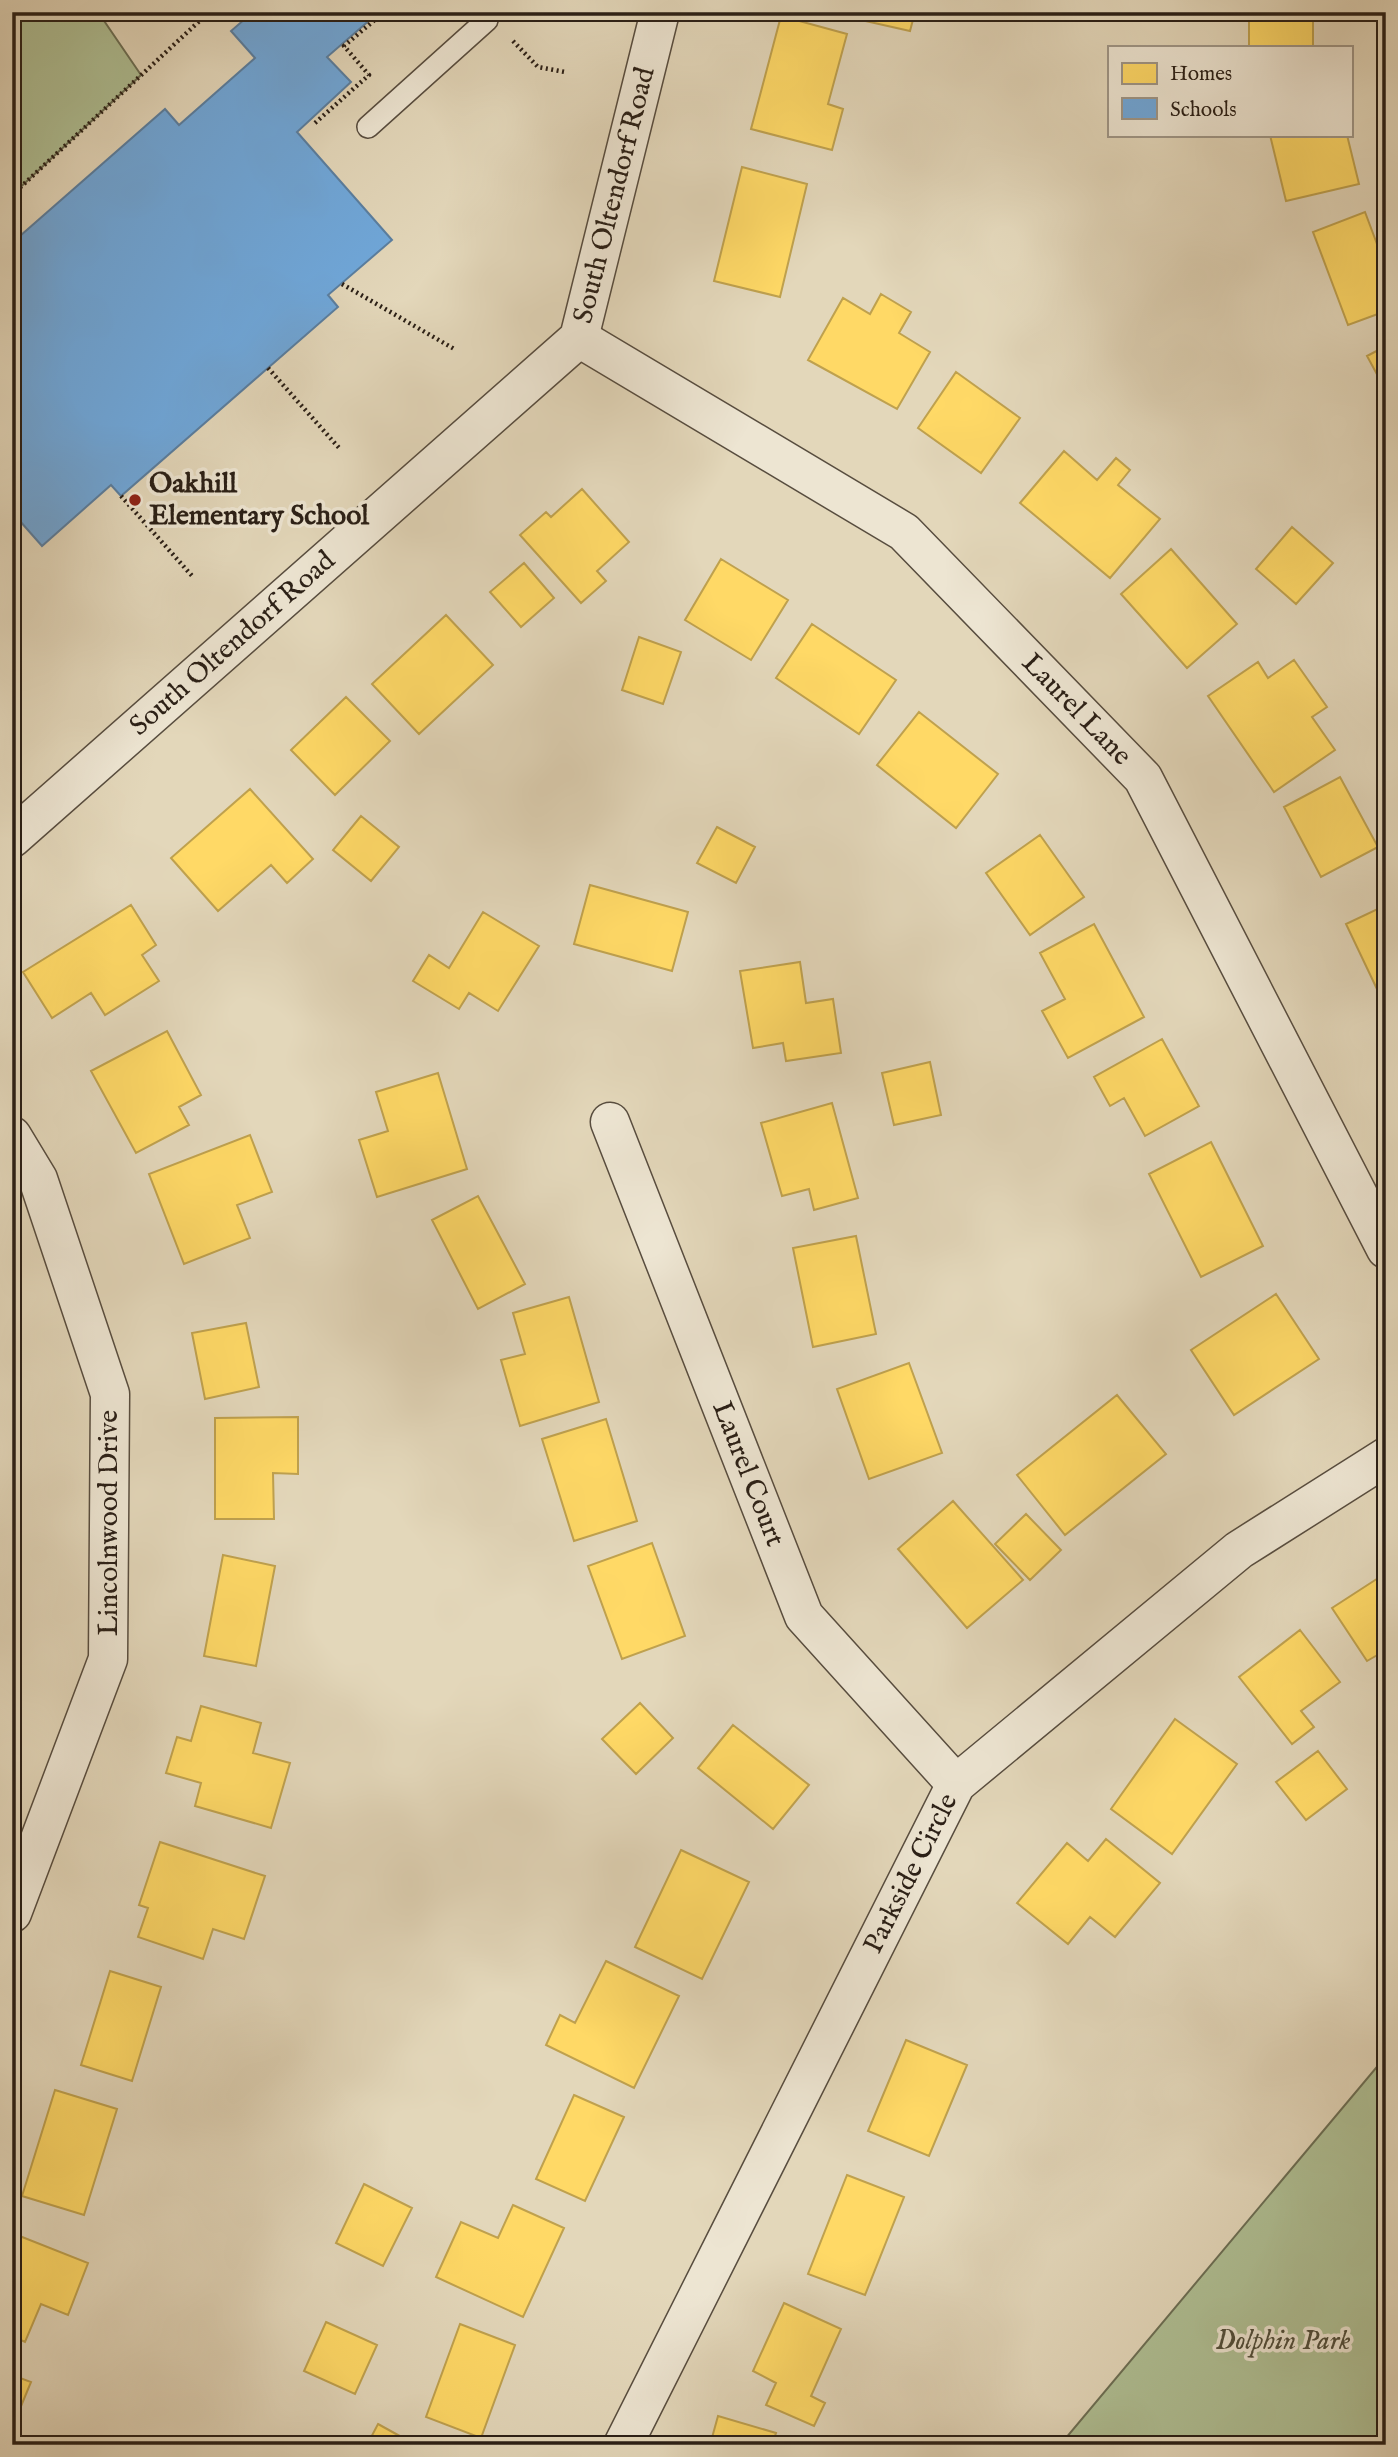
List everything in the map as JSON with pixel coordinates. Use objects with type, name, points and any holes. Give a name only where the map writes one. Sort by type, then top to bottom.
[{"type":"street","name":"South Oltendorf Road","points":[[12,838],[579,338],[660,12]]},
{"type":"street","name":"Laurel Lane","points":[[579,338],[904,532],[1143,778],[1386,1249]]},
{"type":"street","name":"Laurel Court","points":[[610,1122],[804,1615],[956,1784]]},
{"type":"street","name":"Lincolnwood Drive","points":[[12,1136],[38,1179],[110,1394],[108,1659],[12,1913]]},
{"type":"street","name":"Parkside Circle","points":[[623,2445],[956,1784],[1239,1550],[1386,1457]]},
{"type":"lane","points":[[368,127],[486,20],[488,13]]},
{"type":"path","points":[[12,195],[207,14],[213,12]]},
{"type":"path","points":[[315,123],[369,75],[344,46],[384,12]]},
{"type":"path","points":[[488,13],[538,67],[565,72]]},
{"type":"path","points":[[342,284],[456,350]]},
{"type":"path","points":[[268,368],[340,449]]},
{"type":"path","points":[[121,496],[193,577]]},
{"type":"green space","points":[[50,12],[98,12],[141,75],[12,195],[12,21]]},
{"type":"green space","name":"Dolphin Park","points":[[1386,2056],[1386,2445],[1060,2445]]},
{"type":"building: Homes","points":[[863,12],[915,12],[910,31],[861,20]]},
{"type":"building: Homes","points":[[1249,12],[1313,12],[1313,46],[1249,46]]},
{"type":"building: Homes","points":[[781,16],[847,34],[828,104],[843,109],[832,150],[751,129]]},
{"type":"building: Homes","points":[[1270,136],[1347,136],[1359,184],[1286,201]]},
{"type":"building: Homes","points":[[742,167],[807,184],[780,297],[714,281]]},
{"type":"building: Homes","points":[[1365,212],[1386,268],[1386,311],[1348,325],[1313,232]]},
{"type":"building: Homes","points":[[881,294],[911,312],[899,333],[930,352],[897,409],[808,360],[843,298],[870,314]]},
{"type":"building: Homes","points":[[1386,346],[1386,391],[1367,356]]},
{"type":"building: Homes","points":[[956,372],[1020,418],[981,473],[918,428]]},
{"type":"building: Homes","points":[[1064,451],[1097,480],[1116,458],[1130,470],[1118,485],[1160,519],[1110,578],[1020,503]]},
{"type":"building: Homes","points":[[582,489],[629,542],[597,571],[606,581],[581,603],[520,535],[546,512],[551,517]]},
{"type":"building: Homes","points":[[1292,527],[1333,563],[1296,604],[1256,569]]},
{"type":"building: Homes","points":[[1171,549],[1237,624],[1187,668],[1121,594]]},
{"type":"building: Homes","points":[[721,559],[788,600],[751,660],[685,620]]},
{"type":"building: Homes","points":[[524,563],[554,598],[521,627],[490,592]]},
{"type":"building: Homes","points":[[446,615],[493,665],[419,734],[372,684]]},
{"type":"building: Homes","points":[[812,624],[896,680],[859,734],[776,678]]},
{"type":"building: Homes","points":[[639,637],[681,652],[663,704],[622,690]]},
{"type":"building: Homes","points":[[1294,660],[1327,707],[1312,717],[1335,750],[1274,792],[1208,696],[1258,662],[1268,678]]},
{"type":"building: Homes","points":[[346,697],[390,741],[335,795],[291,750]]},
{"type":"building: Homes","points":[[919,712],[998,774],[956,828],[877,765]]},
{"type":"building: Homes","points":[[1340,777],[1378,847],[1321,877],[1284,807]]},
{"type":"building: Homes","points":[[250,789],[313,859],[287,883],[271,865],[218,911],[171,858]]},
{"type":"building: Homes","points":[[361,816],[399,847],[371,881],[333,850]]},
{"type":"building: Homes","points":[[717,827],[755,847],[736,883],[697,863]]},
{"type":"building: Homes","points":[[1040,835],[1084,897],[1030,935],[986,873]]},
{"type":"building: Homes","points":[[590,885],[688,912],[672,971],[574,944]]},
{"type":"building: Homes","points":[[131,905],[156,945],[142,955],[159,981],[105,1015],[91,993],[52,1018],[23,972]]},
{"type":"building: Homes","points":[[1386,905],[1386,1008],[1346,924]]},
{"type":"building: Homes","points":[[483,912],[539,946],[498,1011],[469,993],[459,1009],[413,981],[429,955],[449,968]]},
{"type":"building: Homes","points":[[1094,924],[1144,1017],[1068,1058],[1042,1011],[1065,999],[1040,953]]},
{"type":"building: Homes","points":[[800,962],[806,1003],[833,999],[841,1053],[786,1061],[783,1043],[753,1048],[740,971]]},
{"type":"building: Homes","points":[[167,1031],[201,1095],[179,1107],[189,1125],[136,1153],[91,1071]]},
{"type":"building: Homes","points":[[1162,1039],[1199,1106],[1145,1136],[1124,1098],[1110,1106],[1094,1077]]},
{"type":"building: Homes","points":[[930,1062],[941,1115],[894,1125],[882,1073]]},
{"type":"building: Homes","points":[[438,1073],[467,1169],[377,1197],[359,1140],[388,1131],[376,1092]]},
{"type":"building: Homes","points":[[832,1103],[858,1198],[814,1210],[809,1189],[782,1196],[761,1123]]},
{"type":"building: Homes","points":[[250,1135],[272,1192],[237,1205],[250,1238],[184,1264],[149,1174]]},
{"type":"building: Homes","points":[[1211,1142],[1263,1246],[1201,1277],[1149,1174]]},
{"type":"building: Homes","points":[[478,1196],[525,1284],[478,1309],[432,1220]]},
{"type":"building: Homes","points":[[856,1236],[876,1334],[813,1347],[793,1248]]},
{"type":"building: Homes","points":[[1276,1294],[1319,1359],[1234,1415],[1191,1350]]},
{"type":"building: Homes","points":[[569,1297],[599,1402],[520,1426],[501,1360],[525,1354],[513,1313]]},
{"type":"building: Homes","points":[[246,1323],[259,1387],[205,1399],[192,1333]]},
{"type":"building: Homes","points":[[909,1363],[942,1453],[869,1479],[837,1389]]},
{"type":"building: Homes","points":[[1117,1395],[1166,1454],[1065,1535],[1017,1475]]},
{"type":"building: Homes","points":[[298,1417],[298,1474],[273,1473],[274,1519],[215,1519],[215,1418]]},
{"type":"building: Homes","points":[[606,1419],[637,1521],[574,1541],[542,1439]]},
{"type":"building: Homes","points":[[953,1501],[1023,1580],[967,1628],[898,1549]]},
{"type":"building: Homes","points":[[1026,1514],[1061,1550],[1030,1580],[995,1544]]},
{"type":"building: Homes","points":[[652,1543],[685,1636],[622,1659],[588,1566]]},
{"type":"building: Homes","points":[[223,1555],[275,1566],[256,1666],[204,1656]]},
{"type":"building: Homes","points":[[1386,1573],[1386,1650],[1367,1661],[1332,1608]]},
{"type":"building: Homes","points":[[1300,1630],[1340,1682],[1301,1711],[1314,1727],[1292,1744],[1239,1677]]},
{"type":"building: Homes","points":[[640,1703],[673,1738],[636,1774],[602,1739]]},
{"type":"building: Homes","points":[[201,1706],[261,1723],[253,1753],[290,1763],[271,1828],[195,1806],[201,1783],[166,1773],[177,1737],[191,1741]]},
{"type":"building: Homes","points":[[1175,1719],[1237,1764],[1172,1854],[1111,1809]]},
{"type":"building: Homes","points":[[733,1725],[809,1785],[773,1829],[698,1768]]},
{"type":"building: Homes","points":[[1318,1751],[1347,1789],[1306,1820],[1276,1782]]},
{"type":"building: Homes","points":[[1106,1839],[1160,1883],[1115,1937],[1090,1917],[1068,1944],[1017,1903],[1067,1843],[1088,1861]]},
{"type":"building: Homes","points":[[160,1842],[265,1876],[244,1939],[213,1929],[203,1959],[138,1937],[148,1908],[139,1905]]},
{"type":"building: Homes","points":[[681,1850],[749,1882],[702,1979],[635,1947]]},
{"type":"building: Homes","points":[[606,1961],[679,1996],[634,2088],[546,2045],[560,2015],[575,2023]]},
{"type":"building: Homes","points":[[110,1971],[161,1987],[132,2081],[81,2065]]},
{"type":"building: Homes","points":[[906,2040],[967,2065],[929,2156],[868,2131]]},
{"type":"building: Homes","points":[[55,2090],[117,2109],[84,2215],[22,2196]]},
{"type":"building: Homes","points":[[574,2095],[624,2117],[585,2201],[536,2179]]},
{"type":"building: Homes","points":[[847,2175],[904,2197],[865,2295],[808,2274]]},
{"type":"building: Homes","points":[[364,2184],[412,2208],[383,2266],[336,2243]]},
{"type":"building: Homes","points":[[513,2205],[564,2228],[523,2317],[436,2277],[461,2222],[498,2238]]},
{"type":"building: Homes","points":[[12,2233],[88,2263],[68,2315],[41,2304],[25,2342],[12,2336]]},
{"type":"building: Homes","points":[[784,2303],[841,2329],[811,2396],[825,2403],[814,2426],[766,2405],[776,2383],[753,2371]]},
{"type":"building: Homes","points":[[326,2322],[377,2345],[355,2394],[304,2371]]},
{"type":"building: Homes","points":[[460,2324],[515,2345],[481,2438],[426,2417]]},
{"type":"building: Homes","points":[[12,2375],[31,2382],[12,2428]]},
{"type":"building: Homes","points":[[718,2416],[776,2433],[772,2445],[710,2445]]},
{"type":"building: Homes","points":[[378,2424],[416,2445],[367,2445]]},
{"type":"building: Schools","points":[[253,12],[379,12],[327,57],[351,82],[297,132],[392,240],[328,295],[338,307],[121,496],[111,485],[42,546],[12,512],[12,243],[165,109],[179,125],[255,58],[231,31]]},
{"type":"place","name":"Oakhill Elementary School","points":[[135,500]]}]
